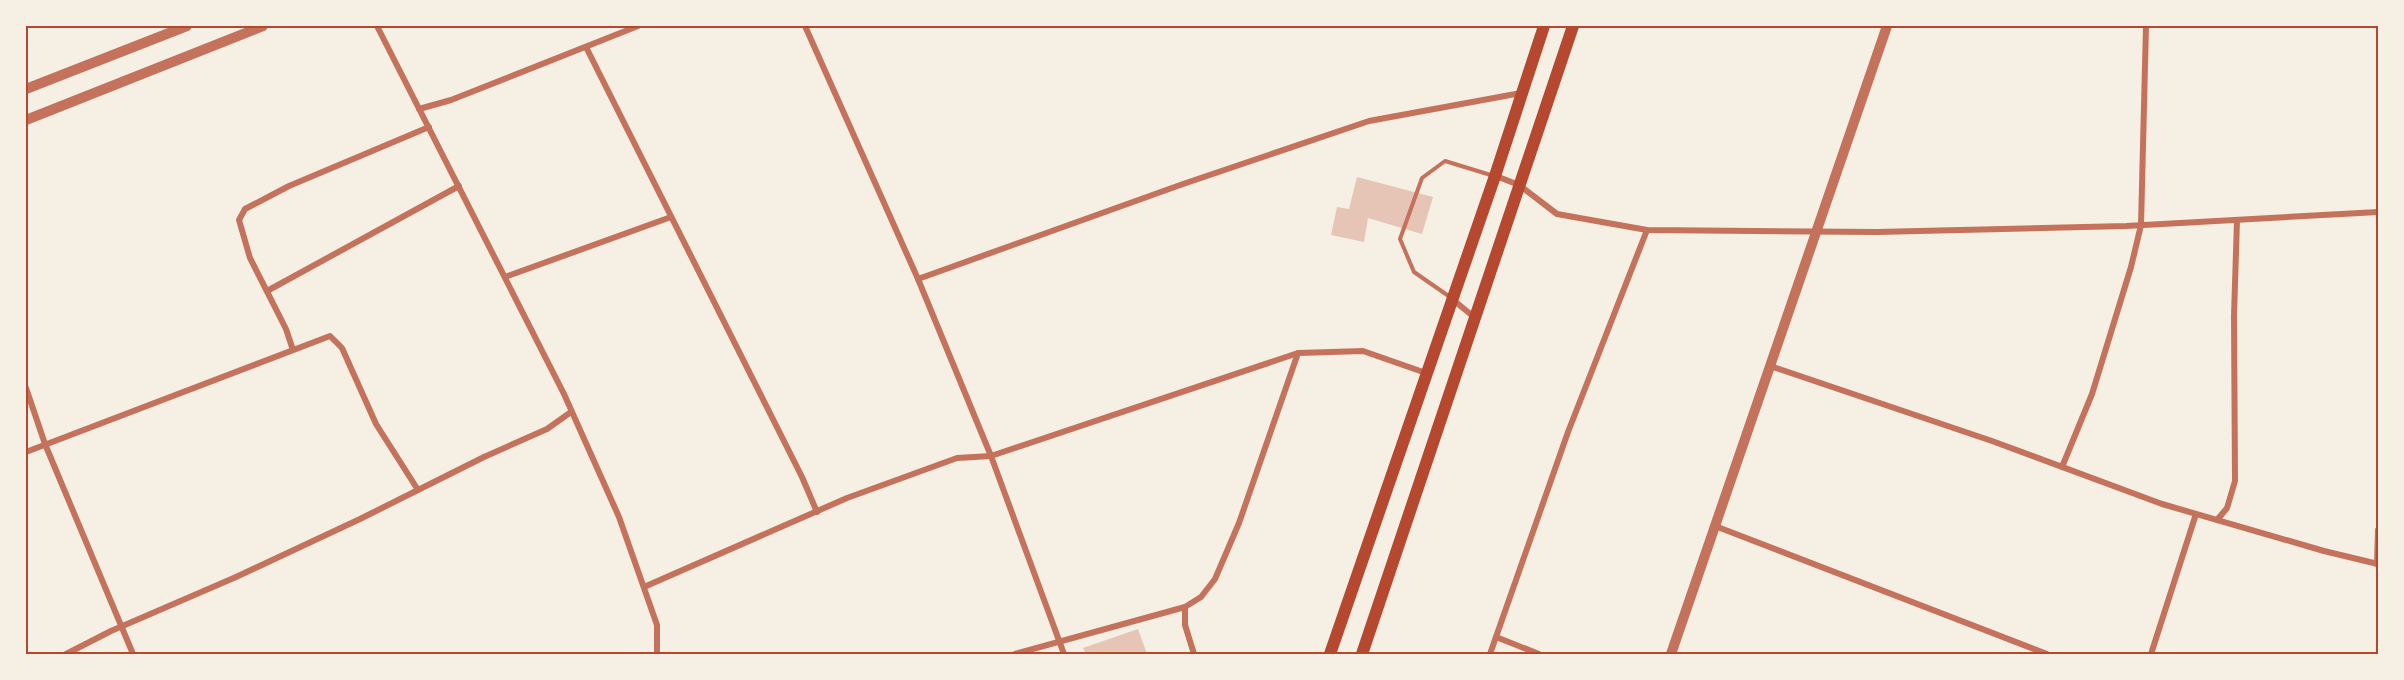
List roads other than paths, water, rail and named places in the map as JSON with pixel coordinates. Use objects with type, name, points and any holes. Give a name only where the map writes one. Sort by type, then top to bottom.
[{"type":"main road","points":[[1330,654],[1495,176],[1544,26]]},
{"type":"main road","points":[[1362,654],[1573,26]]},
{"type":"street","points":[[26,89],[187,26]]},
{"type":"street","points":[[26,120],[263,26]]},
{"type":"street","points":[[377,26],[505,277],[571,412],[619,518],[657,625],[657,654]]},
{"type":"street","points":[[419,109],[451,100],[638,26]]},
{"type":"street","points":[[805,26],[918,279],[991,456],[1064,654]]},
{"type":"street","points":[[1671,654],[1887,26]]},
{"type":"street","points":[[2062,467],[2092,393],[2131,267],[2141,225],[2146,26]]},
{"type":"street","points":[[586,46],[802,477],[817,512]]},
{"type":"street","points":[[918,279],[1369,121],[1521,93]]},
{"type":"street","points":[[293,350],[286,329],[250,258],[238,220],[245,209],[289,186],[429,127]]},
{"type":"street","points":[[1495,176],[1519,185],[1557,214],[1647,230],[1877,232],[2141,225],[2379,213]]},
{"type":"street","points":[[267,291],[459,186]]},
{"type":"street","points":[[505,277],[671,218]]},
{"type":"street","points":[[2217,520],[2227,508],[2235,481],[2234,316],[2237,220]]},
{"type":"street","points":[[1490,654],[1568,432],[1647,230]]},
{"type":"street","points":[[1452,298],[1475,318]]},
{"type":"street","points":[[26,452],[330,336],[342,348],[376,424],[417,490]]},
{"type":"street","points":[[644,587],[817,512],[957,458],[991,456],[1298,353],[1363,351],[1426,373]]},
{"type":"street","points":[[1015,654],[1185,607],[1202,597],[1215,579],[1239,523],[1298,353]]},
{"type":"street","points":[[1770,366],[2196,514],[2324,551],[2378,564],[2379,530]]},
{"type":"street","points":[[26,388],[45,444],[133,654]]},
{"type":"street","points":[[66,654],[120,627],[236,577],[547,429],[571,412]]},
{"type":"street","points":[[2151,654],[2196,514]]},
{"type":"street","points":[[1715,526],[2047,654]]},
{"type":"street","points":[[1185,607],[1185,625],[1194,654]]},
{"type":"street","points":[[1496,638],[1539,654]]},
{"type":"lane","points":[[1452,298],[1414,272],[1400,239],[1422,178],[1445,161],[1495,176]]}]
